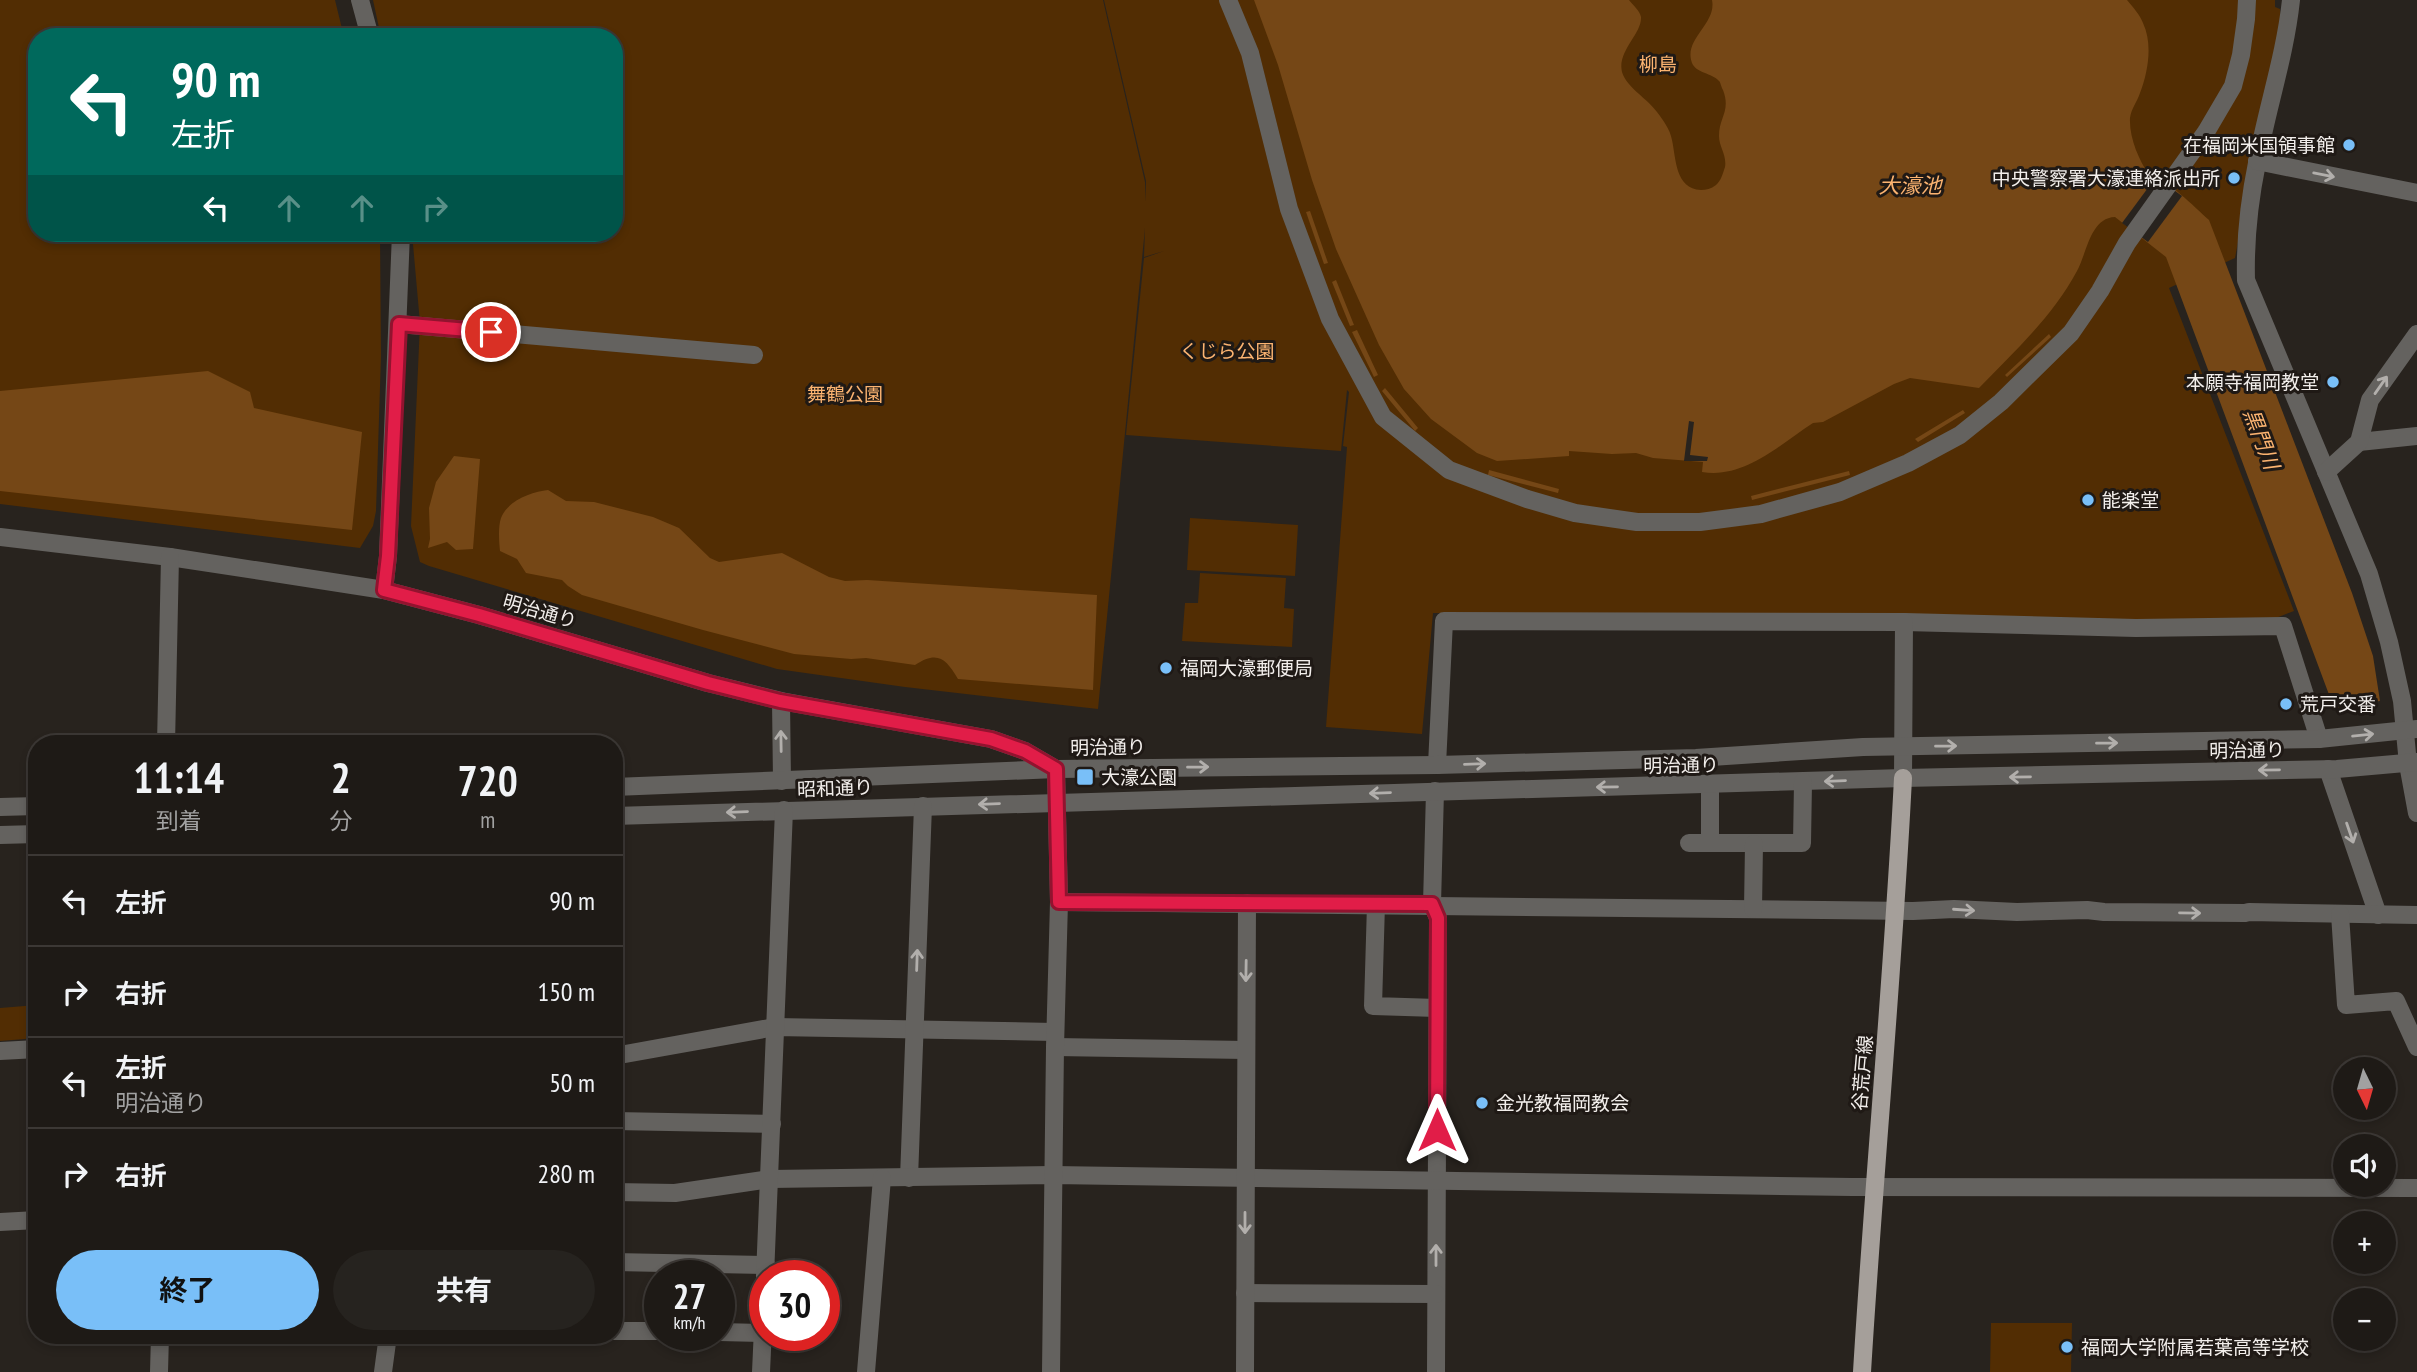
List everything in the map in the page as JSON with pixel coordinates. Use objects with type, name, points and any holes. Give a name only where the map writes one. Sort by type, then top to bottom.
[{"type":"main road","name":"谷荒戸線","points":[[1862,1372],[1896,911],[1903,778]]},
{"type":"street","points":[[360,0],[368,28]]},
{"type":"street","points":[[1228,0],[1250,53],[1289,209],[1330,319],[1383,417],[1449,470],[1505,491],[1575,513],[1637,522],[1700,522],[1761,514],[1840,492],[1908,463],[1960,435],[2001,402],[2071,333],[2100,291],[2134,232],[2206,132],[2233,86],[2241,55],[2246,0]]},
{"type":"street","points":[[2291,0],[2288,32],[2257,162],[2246,230],[2246,280],[2369,574],[2389,642],[2402,701],[2407,764],[2417,813]]},
{"type":"street","points":[[2257,162],[2417,193]]},
{"type":"street","points":[[384,590],[388,556],[401,242]]},
{"type":"street","points":[[399,324],[754,355]]},
{"type":"street","points":[[2326,472],[2360,442],[2371,400],[2417,334]]},
{"type":"street","points":[[2360,442],[2417,436]]},
{"type":"street","name":"明治通り","points":[[0,537],[170,557],[384,590],[479,615],[708,683],[780,701],[991,739],[1025,751],[1056,769],[1437,765],[1696,758],[1777,751],[1904,747],[2327,739],[2404,731]]},
{"type":"street","points":[[166,735],[170,557]]},
{"type":"street","points":[[1437,765],[1444,621],[1904,622],[2136,628],[2283,626],[2327,739]]},
{"type":"street","points":[[1903,778],[1904,622]]},
{"type":"street","points":[[780,701],[782,781]]},
{"type":"street","name":"明治通り","points":[[1056,769],[1058,802],[1903,778],[2333,769],[2407,764]]},
{"type":"street","name":"昭和通り","points":[[623,787],[1056,769]]},
{"type":"street","points":[[2333,769],[2378,915]]},
{"type":"street","points":[[1689,843],[1802,843],[1803,782]]},
{"type":"street","points":[[1710,785],[1710,843]]},
{"type":"street","points":[[1435,791],[1432,904],[1438,918],[1436,1372]]},
{"type":"street","points":[[1051,1372],[1059,902],[1058,802]]},
{"type":"street","name":"昭和通り","points":[[623,816],[1058,802]]},
{"type":"street","points":[[0,807],[28,806]]},
{"type":"street","points":[[909,1178],[923,806]]},
{"type":"street","points":[[766,1260],[784,810]]},
{"type":"street","points":[[0,835],[28,834]]},
{"type":"street","points":[[1753,909],[1754,844]]},
{"type":"street","points":[[1059,902],[2417,915]]},
{"type":"street","points":[[1245,1372],[1247,903]]},
{"type":"street","points":[[1376,904],[1373,1006],[1437,1008]]},
{"type":"street","points":[[2340,914],[2346,1005],[2396,1001],[2417,1047]]},
{"type":"street","points":[[623,1054],[775,1027],[914,1028],[1245,1050]]},
{"type":"street","points":[[0,1051],[28,1049]]},
{"type":"street","points":[[623,1121],[772,1124]]},
{"type":"street","points":[[623,1192],[675,1193],[770,1179],[1053,1175],[1852,1187],[2417,1188]]},
{"type":"street","points":[[866,1372],[883,1178]]},
{"type":"street","points":[[0,1222],[28,1220]]},
{"type":"street","points":[[623,1262],[749,1269]]},
{"type":"street","points":[[1245,1293],[1436,1294]]},
{"type":"street","points":[[623,1331],[644,1331]]},
{"type":"street","points":[[159,1372],[160,1344]]},
{"type":"street","points":[[383,1372],[387,1344]]},
{"type":"street","points":[[761,1372],[762,1351]]},
{"type":"green space","points":[[0,0],[335,0],[342,28],[28,28],[28,242],[380,242],[381,356],[376,511],[373,526],[360,548],[0,504]]},
{"type":"green space","points":[[373,0],[1103,0],[1145,182],[1146,202],[1146,181],[1104,0],[2275,0],[2275,7],[2280,9],[2281,22],[2235,258],[2169,288],[2294,611],[2276,618],[2143,621],[1433,613],[1422,734],[1326,727],[1347,447],[1343,446],[1349,392],[1347,390],[1341,451],[1126,435],[1144,258],[1164,251],[1144,257],[1145,228],[1098,709],[777,669],[429,566],[420,562],[411,526],[420,323],[413,242],[623,242],[623,28],[379,28]]},
{"type":"green space","points":[[1190,518],[1298,525],[1295,576],[1187,570]]},
{"type":"green space","points":[[1200,573],[1286,578],[1284,608],[1294,609],[1292,647],[1182,641],[1185,603],[1198,603]]},
{"type":"green space","points":[[28,1006],[28,1039],[0,1041],[0,1008]]},
{"type":"green space","points":[[1991,1323],[2072,1323],[2071,1372],[1990,1372]]},
{"type":"water","name":"大濠池","points":[[1254,0],[1629,0],[1641,17],[1638,30],[1623,57],[1622,72],[1628,83],[1653,107],[1666,125],[1681,178],[1692,188],[1701,190],[1718,183],[1725,167],[1719,136],[1726,103],[1723,90],[1716,78],[1694,66],[1690,54],[1710,17],[1712,0],[2127,0],[2142,20],[2149,49],[2145,76],[2130,118],[2135,148],[2149,175],[2173,188],[2209,220],[2352,593],[2373,656],[2380,701],[2334,708],[2166,257],[2115,217],[2100,223],[2095,230],[2077,271],[2045,318],[1979,388],[1910,378],[1823,422],[1813,423],[1747,465],[1718,473],[1702,472],[1703,462],[1653,458],[1636,453],[1569,451],[1569,456],[1497,461],[1477,453],[1431,419],[1404,389],[1379,345],[1336,249],[1312,180],[1278,65]]},
{"type":"water","points":[[1310,211],[1328,263],[1324,264],[1306,212]]},
{"type":"water","points":[[1336,280],[1354,325],[1350,326],[1332,282]]},
{"type":"water","points":[[1357,330],[1378,375],[1374,377],[1352,332]]},
{"type":"water","points":[[2049,334],[2051,337],[2007,377],[2005,375]]},
{"type":"water","points":[[208,371],[250,392],[254,408],[362,432],[352,530],[0,491],[0,391]]},
{"type":"water","points":[[1385,388],[1418,428],[1415,431],[1382,391]]},
{"type":"water","points":[[1963,410],[1965,413],[1918,442],[1915,439]]},
{"type":"water","points":[[454,456],[480,459],[473,549],[456,550],[447,542],[428,548],[429,508],[436,482]]},
{"type":"water","points":[[1489,470],[1559,489],[1558,493],[1488,475]]},
{"type":"water","points":[[1849,471],[1850,475],[1752,500],[1751,496]]},
{"type":"water","points":[[548,490],[566,501],[594,502],[653,517],[679,528],[710,558],[719,562],[782,553],[829,577],[845,581],[867,580],[1097,595],[1093,690],[958,679],[945,662],[936,658],[923,660],[915,665],[866,658],[794,654],[582,595],[562,580],[526,573],[517,559],[500,551],[499,526],[504,512],[521,498]]},
{"type":"pier","points":[[2156,177],[2182,196],[2148,242],[2122,223]]},
{"type":"pier","points":[[1689,421],[1694,422],[1690,455],[1708,457],[1707,461],[1684,461]]},
{"type":"place","name":"在福岡米国領事館","points":[[2349,145]]},
{"type":"place","name":"中央警察署大濠連絡派出所","points":[[2234,178]]},
{"type":"place","name":"本願寺福岡教堂","points":[[2333,382]]},
{"type":"place","name":"能楽堂","points":[[2088,500]]},
{"type":"place","name":"福岡大濠郵便局","points":[[1166,668]]},
{"type":"place","name":"荒戸交番","points":[[2286,704]]},
{"type":"place","name":"大濠公園","points":[[1085,777]]},
{"type":"place","name":"金光教福岡教会","points":[[1482,1103]]},
{"type":"place","name":"福岡大学附属若葉高等学校","points":[[2067,1347]]},
{"type":"route","points":[[491,332],[399,324],[384,590],[479,615],[708,683],[780,701],[991,739],[1025,751],[1056,769],[1059,902],[1432,904],[1438,918],[1437,1130]]},
{"type":"park label","name":"柳島","points":[[1658,64]]},
{"type":"park label","name":"くじら公園","points":[[1227,351]]},
{"type":"park label","name":"舞鶴公園","points":[[845,394]]},
{"type":"water label","name":"黒門川","points":[[2261,439]]}]
